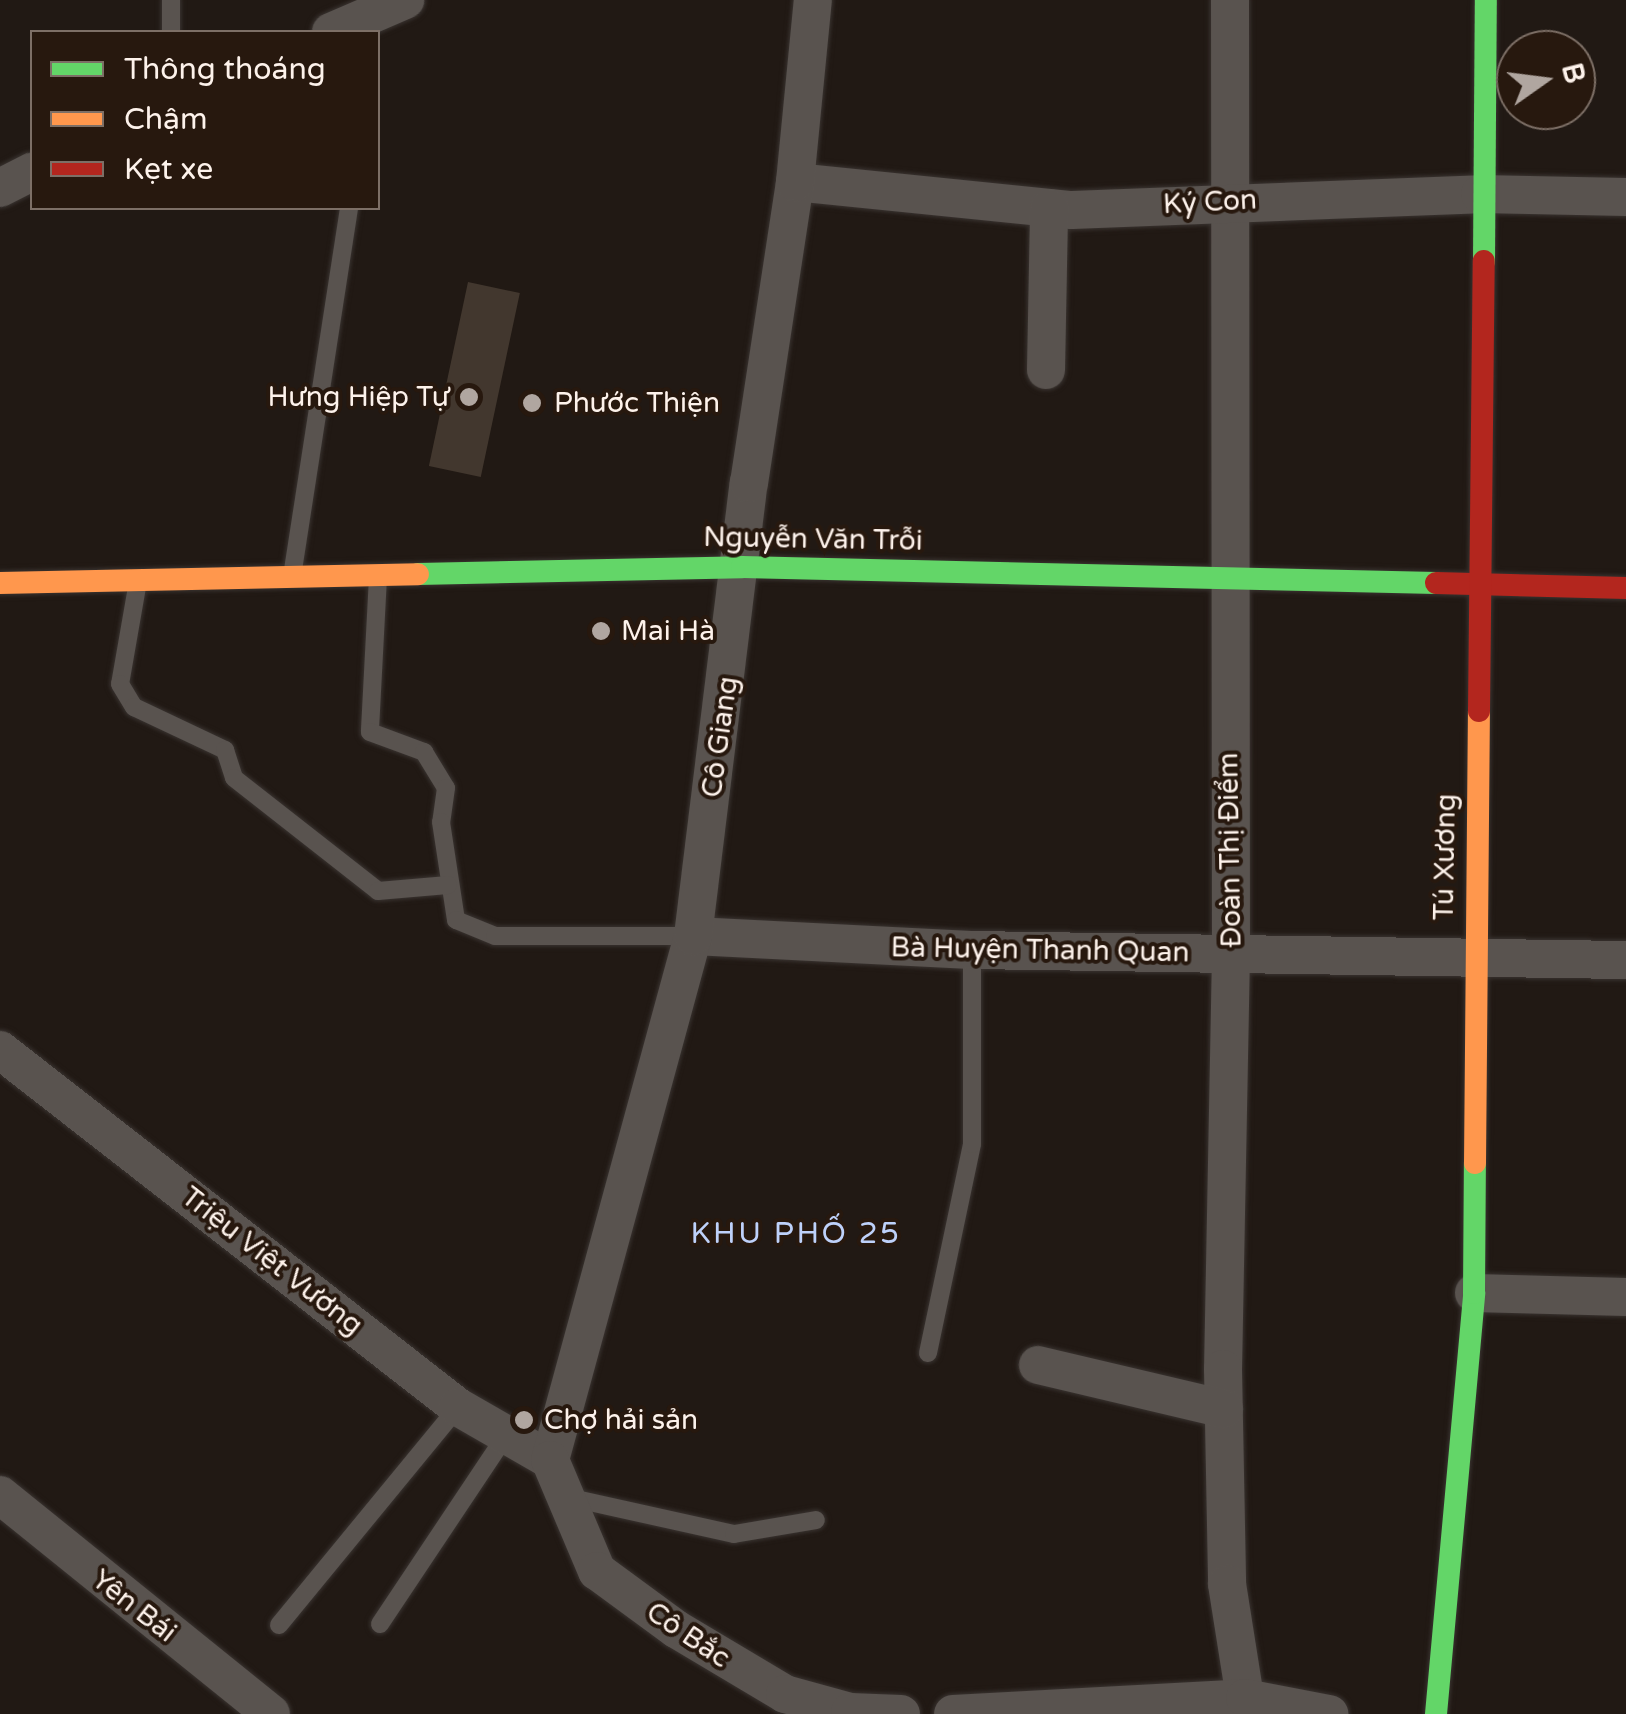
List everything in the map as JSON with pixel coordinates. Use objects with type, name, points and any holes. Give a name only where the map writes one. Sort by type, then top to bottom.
[{"type":"street","name":"Cô Giang","points":[[550,1460],[693,936],[794,182],[812,0]]},
{"type":"street","name":"Đoàn Thị Điểm","points":[[1230,0],[1227,576],[1232,954],[1224,1409],[1228,1584],[1245,1698]]},
{"type":"street","name":"Tú Xương","points":[[1436,1714],[1474,1294],[1480,194],[1486,0]]},
{"type":"street","points":[[338,30],[383,16]]},
{"type":"street","points":[[0,188],[30,173]]},
{"type":"street","name":"Ký Con","points":[[794,182],[1050,208],[1480,194],[1626,197]]},
{"type":"street","points":[[1046,370],[1050,208]]},
{"type":"street","name":"Nguyễn Văn Trỗi","points":[[0,583],[742,566],[1626,588]]},
{"type":"street","name":"Bà Huyện Thanh Quan","points":[[693,936],[972,950],[1626,960]]},
{"type":"street","name":"Triệu Việt Vương","points":[[0,1050],[458,1408],[504,1438],[550,1460]]},
{"type":"street","points":[[1474,1294],[1626,1297]]},
{"type":"street","points":[[1038,1364],[1224,1409]]},
{"type":"street","name":"Cô Bắc","points":[[550,1460],[597,1571],[676,1629],[789,1704],[902,1714]]},
{"type":"street","name":"Yên Bái","points":[[0,1495],[270,1714]]},
{"type":"street","points":[[954,1714],[1245,1698],[1330,1714]]},
{"type":"lane","points":[[171,0],[171,30]]},
{"type":"lane","points":[[292,575],[349,210]]},
{"type":"lane","points":[[378,577],[370,732],[424,752],[446,788],[441,822],[456,920],[495,936],[693,936]]},
{"type":"lane","points":[[138,580],[120,684],[134,708],[225,750],[234,778],[378,890],[448,885]]},
{"type":"lane","points":[[928,1353],[972,1144],[972,950]]},
{"type":"lane","points":[[279,1625],[458,1408]]},
{"type":"lane","points":[[380,1624],[504,1438]]},
{"type":"lane","points":[[562,1496],[734,1534],[816,1520]]},
{"type":"building","name":"Hưng Hiệp Tự","points":[[468,282],[520,293],[481,477],[429,466]]},
{"type":"traffic: fast","points":[[1484,261],[1486,0]]},
{"type":"traffic: fast","points":[[418,574],[742,567],[1436,583]]},
{"type":"traffic: fast","points":[[1436,1714],[1474,1293],[1475,1163]]},
{"type":"traffic: slow","points":[[0,583],[418,574]]},
{"type":"traffic: slow","points":[[1475,1163],[1479,711]]},
{"type":"traffic: jam","points":[[1479,711],[1484,261]]},
{"type":"traffic: jam","points":[[1436,583],[1626,588]]},
{"type":"place","name":"Hưng Hiệp Tự","points":[[469,397]]},
{"type":"place","name":"Phước Thiện","points":[[532,403]]},
{"type":"place","name":"Mai Hà","points":[[601,631]]},
{"type":"place","name":"Chợ hải sản","points":[[524,1420]]},
{"type":"district","name":"KHU PHỐ 25","points":[[796,1234]]}]
